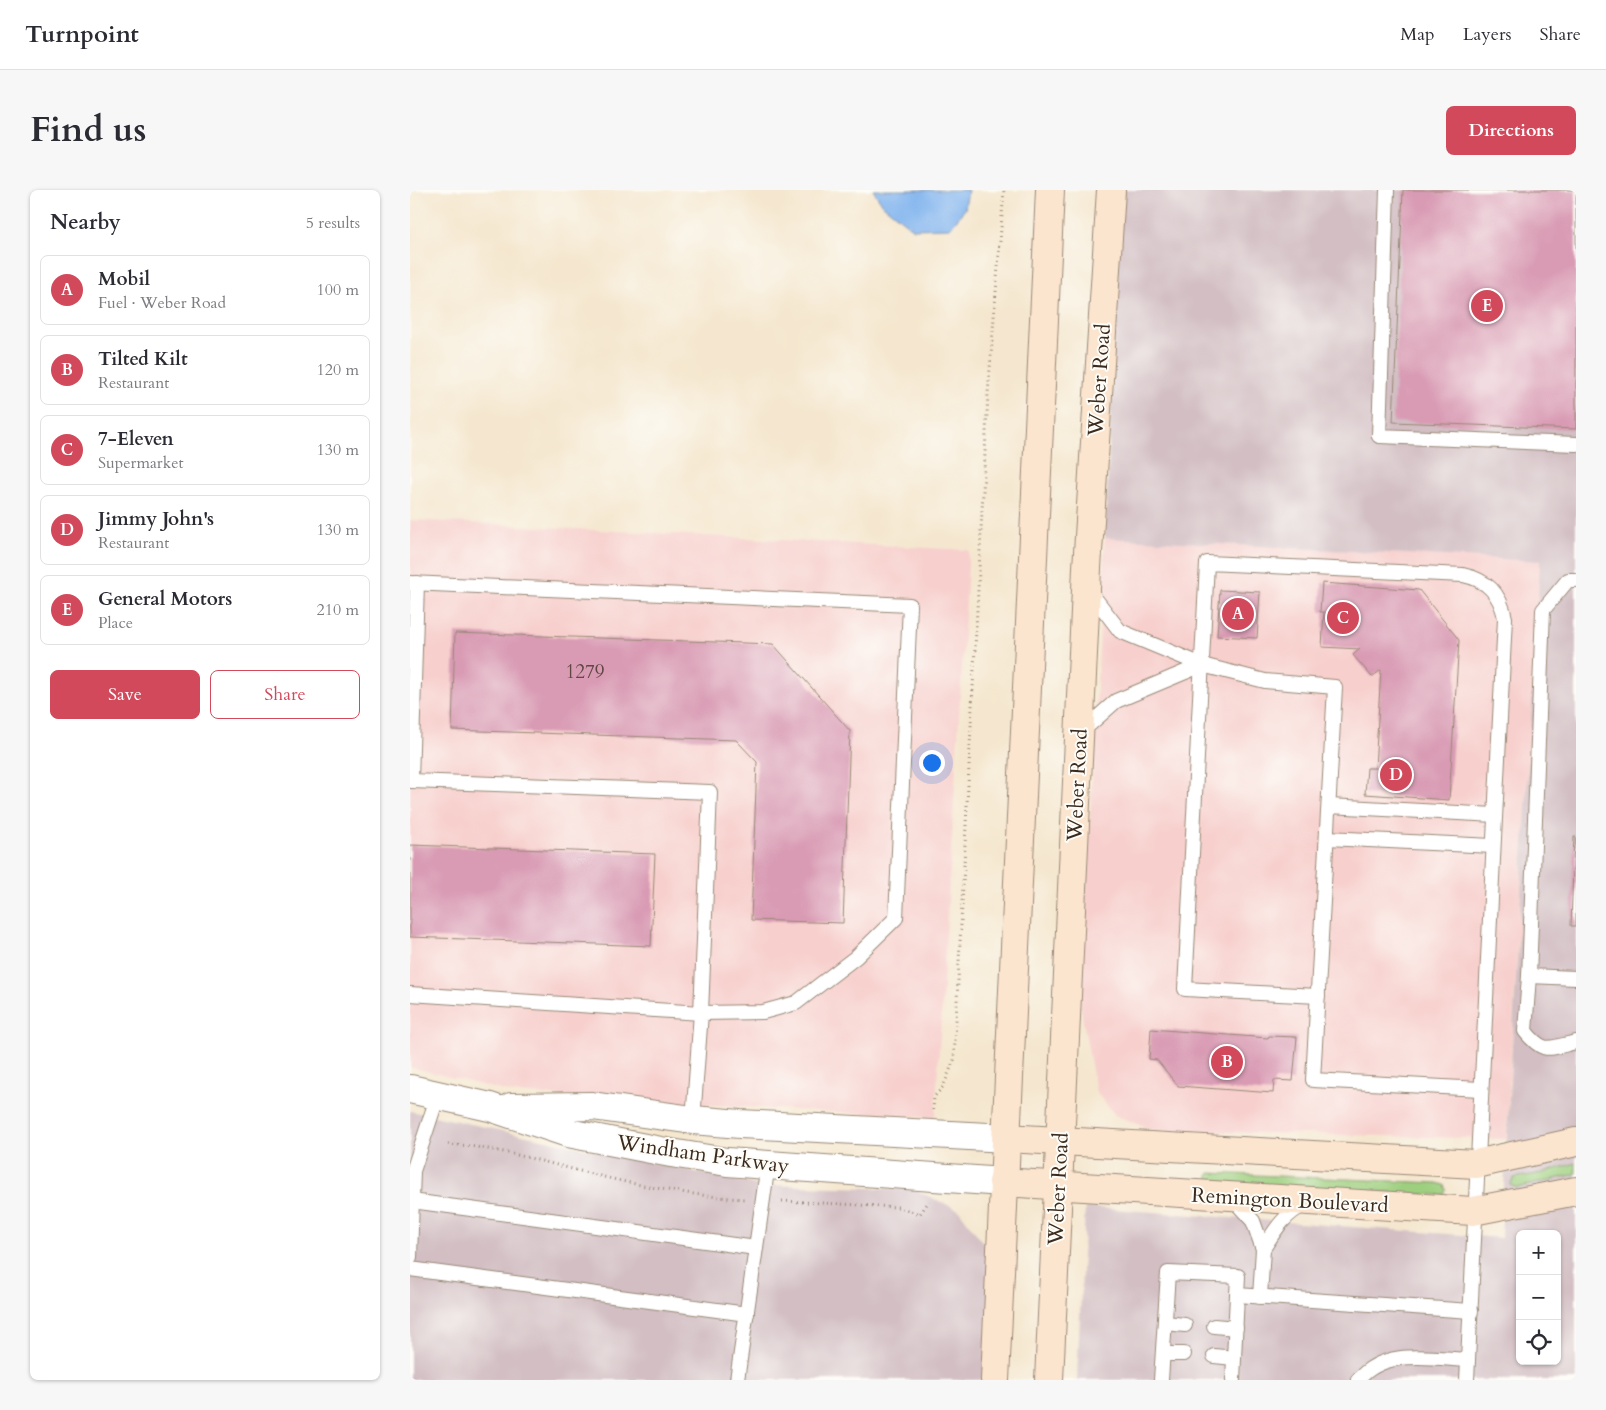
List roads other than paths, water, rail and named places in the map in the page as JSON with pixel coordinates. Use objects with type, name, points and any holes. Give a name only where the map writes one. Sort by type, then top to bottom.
[{"type":"main road","points":[[995,1380],[1050,190]]},
{"type":"main road","name":"Weber Road","points":[[1049,1380],[1087,568],[1111,190]]},
{"type":"main road","points":[[1006,1138],[1476,1164],[1576,1142]]},
{"type":"main road","name":"Remington Boulevard","points":[[1003,1182],[1474,1211],[1576,1192]]},
{"type":"street","name":"Windham Parkway","points":[[410,1089],[490,1107],[568,1133],[727,1162],[1003,1182]]},
{"type":"street","points":[[490,1107],[592,1106],[693,1120],[1006,1138]]},
{"type":"lane","points":[[1387,190],[1379,436],[1576,444]]},
{"type":"lane","points":[[1318,996],[1185,989],[1207,563],[1462,575],[1475,578],[1487,584],[1496,593],[1503,605],[1506,618],[1476,1164],[1467,1380]]},
{"type":"lane","points":[[1087,568],[1094,597],[1120,631],[1202,665],[1266,681],[1335,687],[1313,1080],[1480,1089]]},
{"type":"lane","points":[[1576,580],[1568,580],[1543,610],[1529,976],[1525,1031],[1536,1045],[1547,1049],[1576,1042]]},
{"type":"lane","points":[[410,994],[701,1013],[763,1012],[796,1004],[856,957],[896,918],[910,604],[413,583],[411,781],[710,792],[701,1013],[693,1120]]},
{"type":"lane","points":[[1080,734],[1116,701],[1202,665]]},
{"type":"lane","points":[[1329,806],[1495,815]]},
{"type":"lane","points":[[1327,838],[1493,846]]},
{"type":"lane","points":[[1529,976],[1576,978]]},
{"type":"lane","points":[[410,1257],[413,1171],[438,1095]]},
{"type":"lane","points":[[737,1380],[768,1164]]},
{"type":"lane","points":[[1231,1196],[1252,1221],[1263,1250],[1260,1297]]},
{"type":"lane","points":[[412,1201],[756,1248]]},
{"type":"lane","points":[[1263,1250],[1287,1215],[1312,1201]]},
{"type":"lane","points":[[410,1269],[746,1314]]},
{"type":"lane","points":[[1161,1380],[1168,1273],[1238,1276],[1233,1380]]},
{"type":"lane","points":[[1238,1295],[1471,1310]]},
{"type":"lane","points":[[1165,1323],[1185,1325]]},
{"type":"lane","points":[[1214,1326],[1236,1328]]},
{"type":"lane","points":[[1163,1354],[1184,1354]]},
{"type":"lane","points":[[1214,1356],[1234,1358]]},
{"type":"lane","points":[[1358,1380],[1366,1370],[1391,1358],[1468,1360]]},
{"type":"water","points":[[873,190],[968,190],[965,209],[950,228],[913,229],[883,205]]},
{"type":"place","name":"General Motors","points":[[1487,306]]},
{"type":"place","name":"Mobil","points":[[1238,614]]},
{"type":"place","name":"7-Eleven","points":[[1343,618]]},
{"type":"place","name":"Jimmy John's","points":[[1396,775]]},
{"type":"place","name":"Tilted Kilt","points":[[1227,1062]]}]
